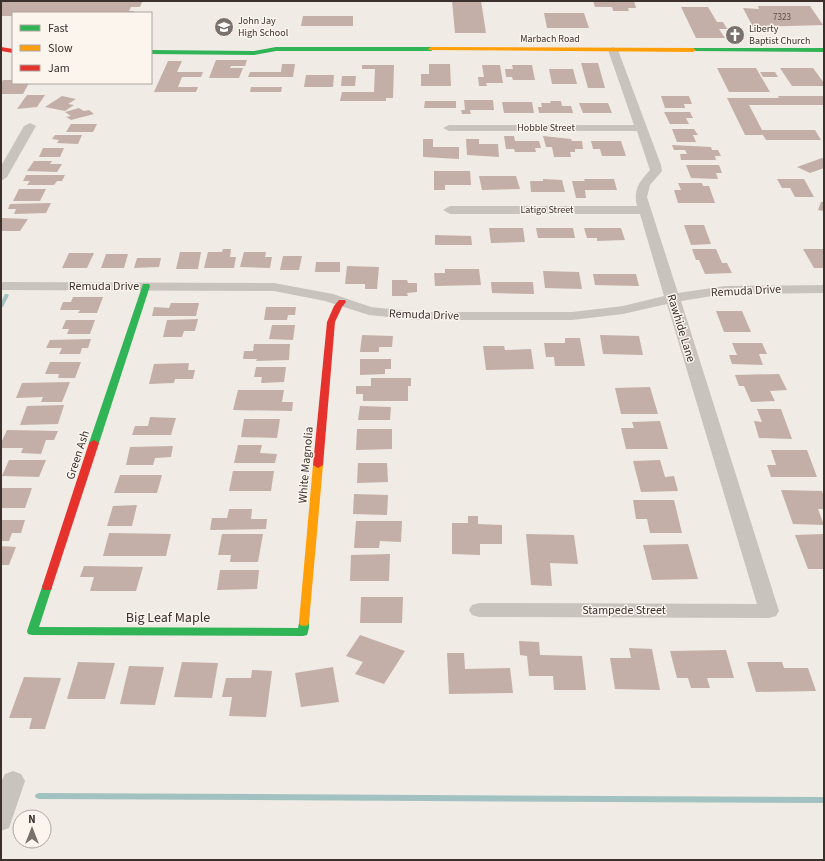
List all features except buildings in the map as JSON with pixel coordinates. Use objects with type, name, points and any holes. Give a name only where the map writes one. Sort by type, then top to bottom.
[{"type":"main road","name":"Marbach Road","points":[[152,46],[254,45],[276,49]]},
{"type":"main road","points":[[12,47],[1,49],[12,51]]},
{"type":"main road","name":"Marbach Road","points":[[152,52],[254,52],[276,49],[824,50]]},
{"type":"main road","name":"Green Ash","points":[[32,631],[146,286]]},
{"type":"main road","name":"White Magnolia","points":[[303,632],[331,322],[338,306],[342,302]]},
{"type":"main road","name":"Big Leaf Maple","points":[[32,631],[303,632]]},
{"type":"street","name":"Rawhide Lane","points":[[613,50],[642,128],[656,172],[641,190],[645,210],[769,611]]},
{"type":"street","points":[[1,177],[30,126]]},
{"type":"street","name":"Hobble Street","points":[[449,128],[642,128]]},
{"type":"street","name":"Latigo Street","points":[[450,210],[645,210]]},
{"type":"street","name":"Remuda Drive","points":[[1,286],[274,287],[298,290],[369,310],[396,315],[572,316],[624,310],[672,300],[688,295],[725,290],[824,289]]},
{"type":"street","name":"Stampede Street","points":[[479,610],[769,611]]},
{"type":"street","points":[[1,821],[13,781]]},
{"type":"waterway","points":[[1,307],[7,295]]},
{"type":"waterway","points":[[39,796],[824,800]]},
{"type":"traffic: fast","points":[[152,52],[254,53],[276,49],[431,49]]},
{"type":"traffic: fast","points":[[693,50],[824,50]]},
{"type":"traffic: fast","points":[[94,443],[146,286]]},
{"type":"traffic: fast","points":[[47,587],[32,631],[303,632],[304,622]]},
{"type":"traffic: slow","points":[[431,49],[693,50]]},
{"type":"traffic: slow","points":[[304,622],[318,465]]},
{"type":"traffic: jam","points":[[1,49],[12,51]]},
{"type":"traffic: jam","points":[[318,465],[331,322],[338,306],[342,302]]},
{"type":"traffic: jam","points":[[47,587],[94,443]]},
{"type":"place","name":"John Jay High School","points":[[224,27]]},
{"type":"place","name":"Liberty Baptist Church","points":[[735,35]]}]
